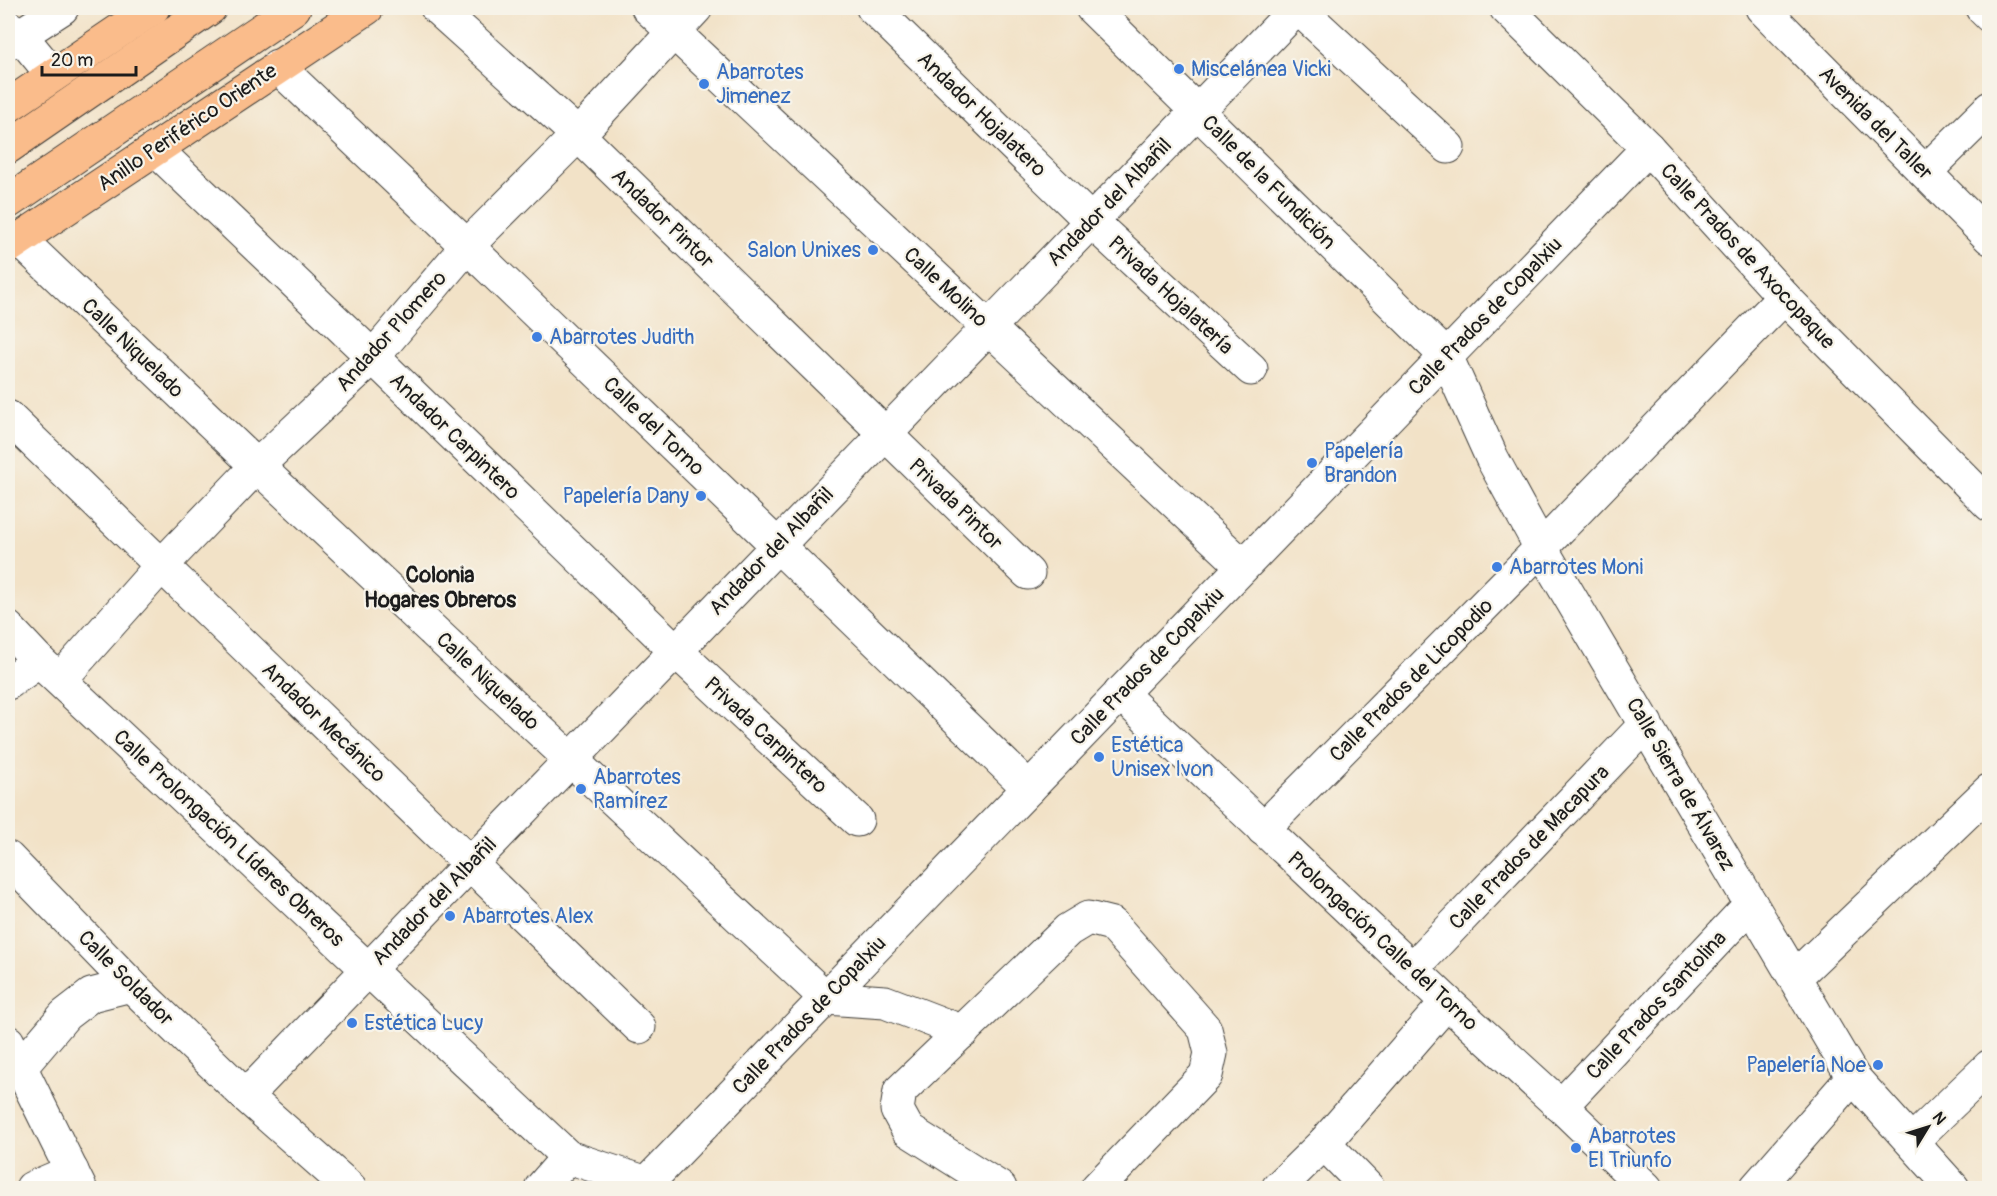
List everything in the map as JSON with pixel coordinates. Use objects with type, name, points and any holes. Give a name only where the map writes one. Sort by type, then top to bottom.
[{"type":"main road","points":[[8,106],[153,8]]},
{"type":"main road","points":[[8,147],[210,8]]},
{"type":"main road","name":"Anillo Periférico Oriente","points":[[8,202],[294,8]]},
{"type":"main road","name":"Anillo Periférico Oriente","points":[[13,243],[367,8]]},
{"type":"street","points":[[52,75],[12,35],[62,8]]},
{"type":"street","name":"Andador Pintor","points":[[437,8],[578,135],[884,435]]},
{"type":"street","name":"Calle Molino","points":[[648,8],[1243,566]]},
{"type":"street","name":"Andador Plomero","points":[[8,683],[50,670],[162,565],[257,466],[373,357],[467,246],[578,135],[696,8]]},
{"type":"street","name":"Andador Hojalatero","points":[[873,8],[1091,221]]},
{"type":"street","name":"Calle de la Fundición","points":[[1092,8],[1446,356]]},
{"type":"street","points":[[1298,8],[1448,147]]},
{"type":"street","name":"Andador del Albañil","points":[[246,1096],[1298,8]]},
{"type":"street","name":"Calle Prados de Axocopaque","points":[[1506,8],[1647,148],[1784,297],[1989,505]]},
{"type":"street","name":"Avenida del Taller","points":[[1762,8],[1989,238]]},
{"type":"street","points":[[1982,8],[1989,16]]},
{"type":"street","name":"Calle del Torno","points":[[277,66],[1029,788]]},
{"type":"street","points":[[1925,172],[1989,108]]},
{"type":"street","name":"Andador Carpintero","points":[[154,148],[675,650]]},
{"type":"street","name":"Calle Prados de Copalxiu","points":[[650,1186],[826,998],[1647,148]]},
{"type":"street","name":"Privada Hojalatería","points":[[1091,221],[1251,369]]},
{"type":"street","name":"Calle Niquelado","points":[[13,243],[257,466],[826,998]]},
{"type":"street","name":"Calle Prados de Licopodio","points":[[1263,829],[1542,548],[1784,297]]},
{"type":"street","name":"Calle Sierra de Álvarez","points":[[1446,356],[1492,458],[1542,548],[1853,1077],[1953,1188]]},
{"type":"street","name":"Andador Mecánico","points":[[8,417],[639,1027]]},
{"type":"street","name":"Privada Pintor","points":[[884,435],[1028,573]]},
{"type":"street","name":"Calle Prolongación Líderes Obreros","points":[[8,628],[568,1157],[650,1186]]},
{"type":"street","name":"Privada Carpintero","points":[[675,650],[857,820]]},
{"type":"street","name":"Prolongación Calle del Torno","points":[[1120,693],[1646,1188]]},
{"type":"street","name":"Calle Prados de Macapura","points":[[1412,969],[1646,724]]},
{"type":"street","points":[[1795,976],[1989,790]]},
{"type":"street","name":"Calle Soldador","points":[[8,858],[131,985],[246,1096],[350,1188]]},
{"type":"street","name":"Calle Prados Santolina","points":[[1561,1106],[1751,904]]},
{"type":"street","points":[[1000,1188],[908,1130],[897,1110],[900,1091],[1068,930],[1088,918],[1112,924],[1205,1029],[1211,1053],[1206,1075],[1106,1185]]},
{"type":"street","points":[[32,1188],[76,1180],[14,1055],[91,995],[131,985]]},
{"type":"street","points":[[826,998],[885,1002],[963,1032]]},
{"type":"street","points":[[1278,1188],[1324,1143],[1447,1002]]},
{"type":"street","points":[[1912,1142],[1989,1066]]},
{"type":"street","points":[[1756,1188],[1853,1077]]},
{"type":"street","points":[[1324,1143],[1368,1188]]},
{"type":"street","points":[[541,1188],[568,1157]]},
{"type":"place","name":"Miscelánea Vicki","points":[[1179,69]]},
{"type":"place","name":"Abarrotes Jimenez","points":[[704,84]]},
{"type":"place","name":"Salon Unixes","points":[[873,250]]},
{"type":"place","name":"Abarrotes Judith","points":[[537,337]]},
{"type":"place","name":"Papelería Brandon","points":[[1312,463]]},
{"type":"place","name":"Papelería Dany","points":[[701,496]]},
{"type":"place","name":"Abarrotes Moni","points":[[1497,567]]},
{"type":"place","name":"Estética Unisex Ivon","points":[[1099,757]]},
{"type":"place","name":"Abarrotes Ramírez","points":[[581,789]]},
{"type":"place","name":"Abarrotes Alex","points":[[450,916]]},
{"type":"place","name":"Estética Lucy","points":[[352,1023]]},
{"type":"place","name":"Papelería Noe","points":[[1878,1065]]},
{"type":"place","name":"Abarrotes El Triunfo","points":[[1576,1148]]},
{"type":"district","name":"Colonia Hogares Obreros","points":[[440,586]]}]
